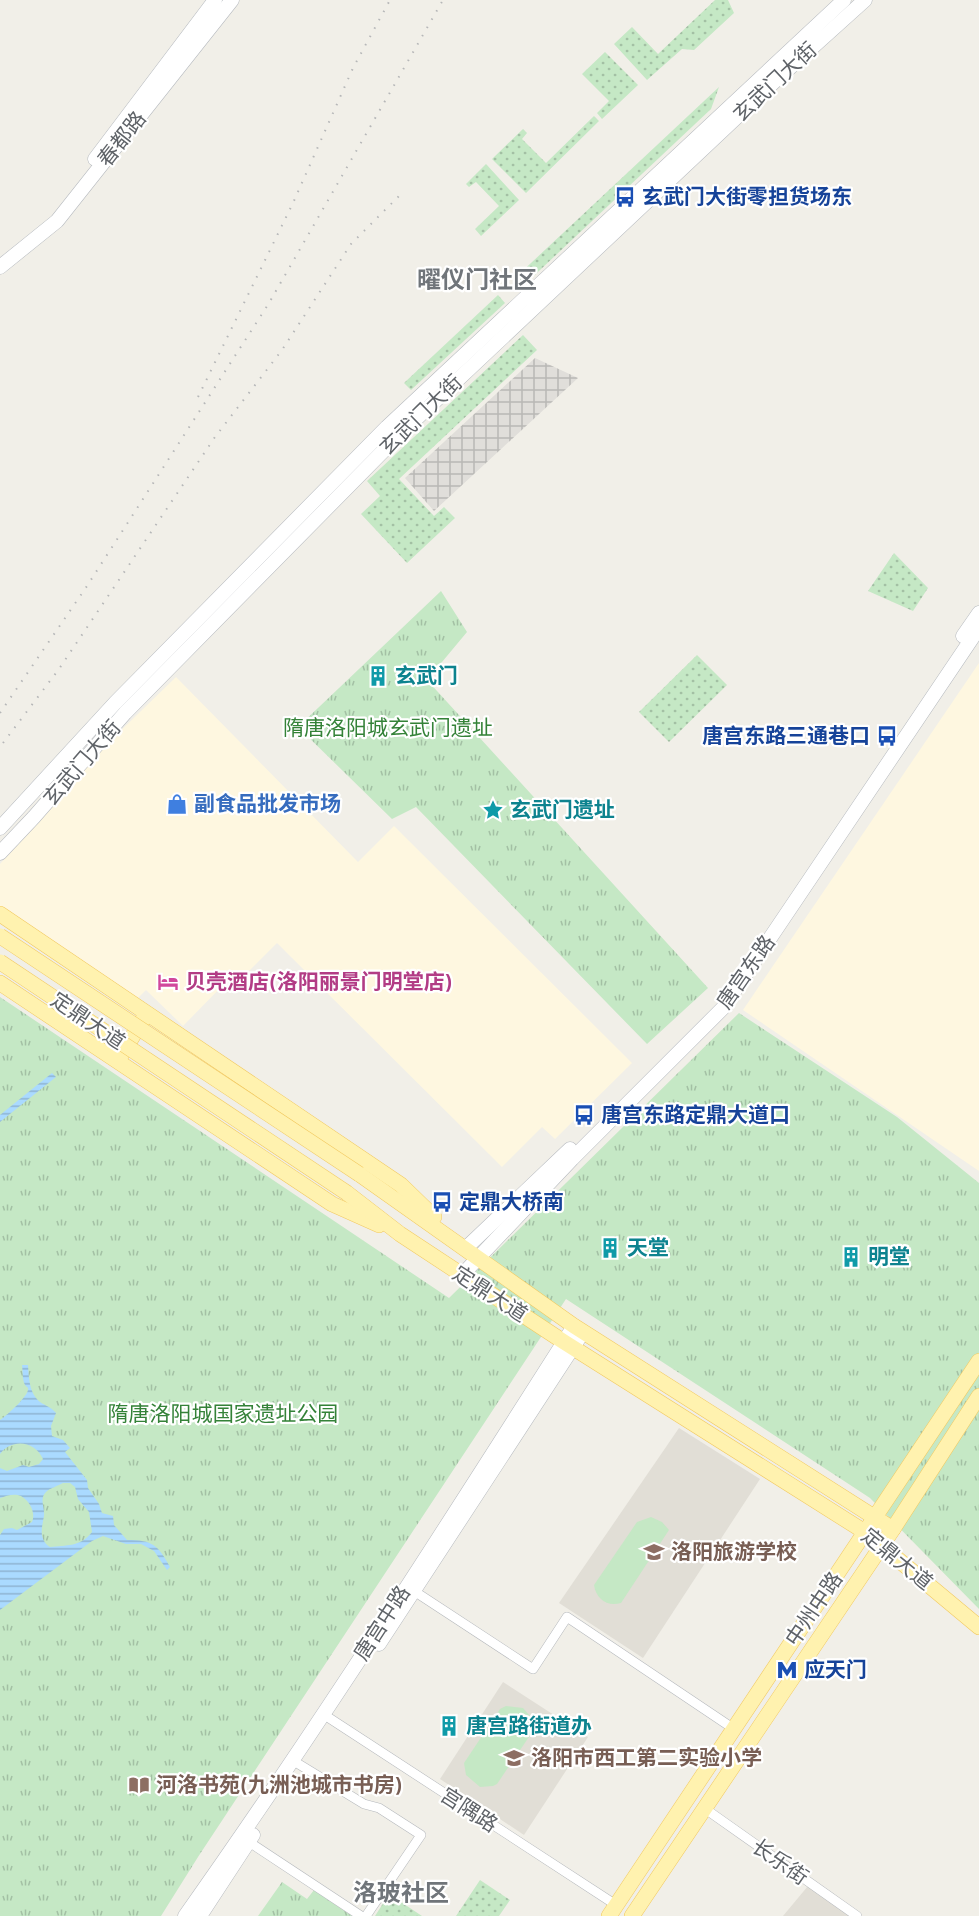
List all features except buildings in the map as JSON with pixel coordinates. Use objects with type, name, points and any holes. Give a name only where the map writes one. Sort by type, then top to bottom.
[{"type":"main road","name":"春都路","points":[[0,257],[52,216],[215,0]]},
{"type":"main road","name":"春都路","points":[[0,267],[57,221],[232,0]]},
{"type":"main road","name":"玄武门大街","points":[[0,828],[116,703],[387,427],[844,0]]},
{"type":"main road","name":"玄武门大街","points":[[0,853],[126,713],[399,435],[774,82],[865,0]]},
{"type":"main road","name":"唐宫东路","points":[[462,1275],[472,1253],[566,1153],[716,1003],[979,613]]},
{"type":"main road","name":"唐宫东路","points":[[472,1253],[572,1159],[723,1008],[979,628]]},
{"type":"main road","points":[[0,914],[147,1013],[362,1168]]},
{"type":"main road","name":"定鼎大道","points":[[0,936],[362,1168],[472,1253],[579,1329],[892,1529]]},
{"type":"main road","name":"定鼎大道","points":[[0,962],[347,1193],[400,1234],[568,1345],[865,1532],[979,1627]]},
{"type":"main road","points":[[0,983],[332,1204],[400,1234]]},
{"type":"main road","points":[[116,1062],[147,1013]]},
{"type":"main road","points":[[341,1208],[350,1206],[352,1202],[347,1193]]},
{"type":"main road","name":"唐宫中路","points":[[200,1916],[245,1839],[579,1329]]},
{"type":"main road","name":"唐宫中路","points":[[326,1717],[414,1591],[568,1345]]},
{"type":"main road","name":"中州中路","points":[[612,1911],[979,1361]]},
{"type":"main road","name":"中州中路","points":[[632,1916],[979,1396]]},
{"type":"main road","name":"唐宫中路","points":[[185,1916],[245,1839]]},
{"type":"street","points":[[414,1591],[532,1669],[567,1617],[734,1729]]},
{"type":"street","name":"宫隅路","points":[[326,1717],[612,1911]]},
{"type":"street","points":[[296,1762],[364,1804],[380,1808],[421,1834],[366,1916]]},
{"type":"street","name":"长乐街","points":[[704,1808],[856,1916]]},
{"type":"street","points":[[245,1839],[361,1916]]},
{"type":"shaded area","points":[[535,358],[578,378],[434,511],[405,478]]},
{"type":"shaded area","points":[[979,663],[979,1171],[743,1010]]},
{"type":"shaded area","points":[[176,677],[358,862],[394,826],[632,1063],[555,1139],[542,1127],[502,1167],[277,943],[237,983],[231,977],[183,1026],[146,990],[138,998],[0,906],[0,864],[105,746]]},
{"type":"shaded area","name":"洛阳旅游学校","points":[[679,1428],[760,1479],[643,1658],[559,1603]]},
{"type":"shaded area","name":"洛阳市西工第二实验小学","points":[[503,1682],[588,1737],[524,1835],[440,1779]]},
{"type":"shaded area","points":[[808,1886],[850,1916],[783,1916]]},
{"type":"green space","points":[[715,0],[728,0],[734,13],[694,50],[682,49],[647,80],[614,44],[632,27],[658,54]]},
{"type":"green space","points":[[605,52],[638,85],[602,119],[597,113],[609,101],[582,74]]},
{"type":"green space","points":[[719,87],[711,109],[523,286],[515,278]]},
{"type":"green space","points":[[594,116],[599,121],[526,193],[492,159],[523,129],[527,133],[522,139],[546,163]]},
{"type":"green space","points":[[486,164],[519,200],[481,236],[475,229],[499,206],[476,182],[469,187],[466,184]]},
{"type":"green space","points":[[498,295],[505,303],[411,390],[404,383]]},
{"type":"green space","points":[[523,335],[537,350],[399,479],[434,516],[444,507],[455,518],[407,563],[361,514],[380,496],[367,481]]},
{"type":"green space","points":[[894,553],[928,588],[913,611],[868,591]]},
{"type":"green space","name":"隋唐洛阳城玄武门遗址","points":[[441,591],[467,632],[427,680],[708,988],[647,1044],[416,807],[392,819],[298,727]]},
{"type":"green space","points":[[697,655],[727,685],[669,742],[639,712]]},
{"type":"green space","name":"隋唐洛阳城国家遗址公园","points":[[0,997],[449,1298],[739,1013],[897,1117],[979,1183],[979,1609],[870,1498],[566,1299],[161,1916],[0,1916]]},
{"type":"green space","points":[[651,1517],[662,1522],[669,1530],[621,1603],[611,1604],[603,1601],[594,1585],[637,1522]]},
{"type":"green space","points":[[506,1706],[523,1708],[530,1716],[533,1731],[497,1784],[480,1787],[466,1775],[464,1763],[500,1709]]},
{"type":"green space","points":[[480,1880],[510,1900],[499,1916],[456,1916]]},
{"type":"green space","points":[[282,1882],[307,1899],[314,1890],[352,1916],[258,1916]]},
{"type":"green space","points":[[389,1894],[422,1916],[375,1916]]},
{"type":"water","points":[[52,1073],[56,1077],[0,1122],[0,1115]]},
{"type":"water","points":[[22,1365],[28,1365],[30,1385],[36,1398],[56,1413],[51,1426],[52,1436],[63,1440],[70,1448],[65,1452],[87,1480],[88,1488],[102,1513],[113,1516],[114,1525],[127,1540],[143,1541],[154,1545],[170,1567],[167,1570],[154,1551],[141,1544],[126,1544],[103,1536],[92,1541],[0,1610],[0,1535],[4,1529],[17,1530],[32,1522],[33,1511],[21,1496],[0,1498],[0,1468],[7,1471],[23,1465],[29,1467],[39,1464],[43,1459],[35,1448],[23,1444],[11,1446],[0,1454],[0,1420],[17,1405],[28,1391],[23,1380]],"holes":[[[63,1483],[70,1483],[75,1487],[78,1499],[89,1512],[92,1532],[78,1543],[50,1547],[42,1537],[43,1497],[50,1489]]]},
{"type":"railway","points":[[198,397],[293,203],[353,68],[390,0]]},
{"type":"railway","points":[[0,713],[87,586],[269,303],[443,0]]},
{"type":"railway","points":[[3,743],[59,669],[215,437],[282,350],[351,244],[401,194]]},
{"type":"place","name":"玄武门大街零担货场东","points":[[625,197]]},
{"type":"place","name":"玄武门","points":[[378,676]]},
{"type":"place","name":"唐宫东路三通巷口","points":[[887,736]]},
{"type":"place","name":"副食品批发市场","points":[[177,804]]},
{"type":"place","name":"玄武门遗址","points":[[493,810]]},
{"type":"place","name":"贝壳酒店(洛阳丽景门明堂店)","points":[[168,982]]},
{"type":"place","name":"唐宫东路定鼎大道口","points":[[584,1115]]},
{"type":"place","name":"定鼎大桥南","points":[[442,1202]]},
{"type":"place","name":"天堂","points":[[610,1248]]},
{"type":"place","name":"明堂","points":[[851,1257]]},
{"type":"place","name":"洛阳旅游学校","points":[[654,1552]]},
{"type":"place","name":"应天门","points":[[787,1670]]},
{"type":"place","name":"唐宫路街道办","points":[[449,1726]]},
{"type":"place","name":"洛阳市西工第二实验小学","points":[[514,1758]]},
{"type":"place","name":"河洛书苑(九洲池城市书房)","points":[[139,1785]]},
{"type":"district","name":"曜仪门社区","points":[[477,280]]},
{"type":"district","name":"洛玻社区","points":[[401,1893]]}]
